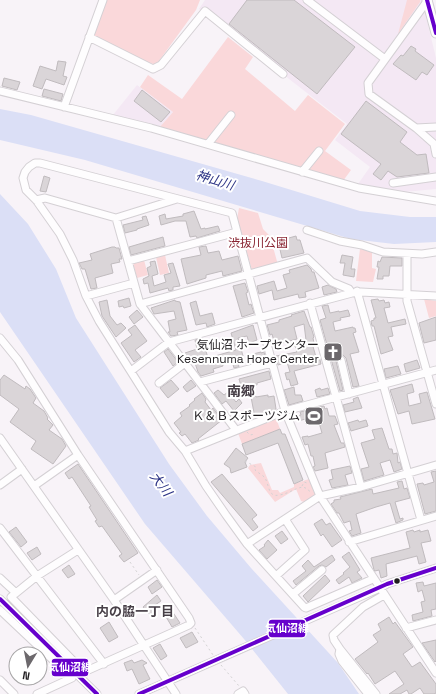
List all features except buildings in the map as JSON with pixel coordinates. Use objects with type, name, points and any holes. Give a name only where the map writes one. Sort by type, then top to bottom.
[{"type":"main road","points":[[428,0],[436,33]]},
{"type":"street","points":[[64,107],[103,0]]},
{"type":"street","points":[[307,0],[385,60]]},
{"type":"street","points":[[428,0],[368,83],[369,94],[416,128],[434,144],[436,154]]},
{"type":"street","points":[[89,37],[153,69],[161,65],[205,11],[283,74]]},
{"type":"street","points":[[0,91],[208,144],[359,188],[436,200]]},
{"type":"street","points":[[208,144],[231,115]]},
{"type":"street","points":[[416,128],[436,127]]},
{"type":"street","points":[[302,172],[319,151]]},
{"type":"street","points":[[373,579],[306,608],[247,544],[206,486],[185,451],[169,432],[99,321],[86,296],[73,260],[60,234],[36,200],[26,190],[24,178],[25,172],[29,167],[34,163],[40,163],[232,213],[285,411],[320,496],[373,579],[435,671]]},
{"type":"street","points":[[393,183],[436,177]]},
{"type":"street","points":[[36,200],[45,198],[116,218],[177,199]]},
{"type":"street","points":[[116,218],[140,304],[236,430]]},
{"type":"street","points":[[307,230],[340,241],[362,245],[383,252],[407,254],[436,252]]},
{"type":"street","points":[[128,261],[237,232]]},
{"type":"street","points":[[407,254],[407,301],[436,404]]},
{"type":"street","points":[[140,304],[307,258],[332,282],[354,292],[383,384],[421,520]]},
{"type":"street","points":[[86,296],[134,283]]},
{"type":"street","points":[[131,371],[169,342],[354,292],[436,296]]},
{"type":"street","points":[[310,304],[361,487]]},
{"type":"street","points":[[0,338],[18,360],[78,455],[157,570],[191,623],[84,672],[11,598],[37,576],[78,550]]},
{"type":"street","points":[[341,360],[349,394]]},
{"type":"street","points":[[200,382],[272,363]]},
{"type":"street","points":[[158,383],[185,364]]},
{"type":"street","points":[[185,451],[285,411],[436,370]]},
{"type":"street","points":[[0,438],[114,600],[176,694]]},
{"type":"street","points":[[34,486],[78,455]]},
{"type":"street","points":[[247,544],[320,496],[361,487],[436,465]]},
{"type":"street","points":[[0,485],[22,469]]},
{"type":"street","points":[[349,542],[436,516]]},
{"type":"street","points":[[276,576],[305,550],[285,519]]},
{"type":"street","points":[[0,530],[104,664]]},
{"type":"street","points":[[138,694],[311,619],[387,584],[436,568]]},
{"type":"street","points":[[114,600],[157,570]]},
{"type":"street","points":[[292,594],[322,570]]},
{"type":"street","points":[[0,578],[16,593]]},
{"type":"street","points":[[376,694],[340,649],[334,640],[333,635],[363,607],[384,595]]},
{"type":"street","points":[[0,598],[97,694]]},
{"type":"street","points":[[0,610],[72,678],[36,694]]},
{"type":"street","points":[[406,628],[436,620]]},
{"type":"street","points":[[340,649],[339,654],[342,661],[368,694]]},
{"type":"street","points":[[0,680],[14,694]]},
{"type":"path","points":[[247,431],[248,434],[252,436],[255,434]]},
{"type":"path","points":[[245,461],[256,467],[255,470],[264,477],[270,492],[278,496],[301,487],[304,482],[307,482],[308,484],[307,489]]},
{"type":"path","points":[[301,487],[307,489],[312,495]]},
{"type":"path","points":[[130,562],[140,577]]},
{"type":"path","points":[[191,623],[213,655]]},
{"type":"path","points":[[221,665],[242,693]]},
{"type":"shaded area","points":[[205,0],[422,0],[436,58],[436,189],[404,192],[358,184],[370,167],[335,140],[347,124],[199,9]]},
{"type":"shaded area","points":[[137,85],[173,112],[159,128],[113,115]]},
{"type":"green space","points":[[100,0],[200,0],[196,10],[156,65],[97,44],[85,37]]},
{"type":"green space","points":[[407,0],[420,0],[420,2],[398,34]]},
{"type":"green space","points":[[228,37],[253,57],[245,69],[295,111],[308,95],[345,124],[325,151],[351,170],[343,181],[159,128],[173,112],[140,87],[148,75],[182,99]]},
{"type":"green space","name":"渋抜川公園","points":[[239,208],[258,213],[263,229],[270,236],[278,265],[252,270],[237,219]]},
{"type":"green space","points":[[360,249],[372,251],[372,268],[376,269],[373,282],[356,281]]},
{"type":"green space","points":[[165,255],[169,273],[160,275],[156,257]]},
{"type":"green space","points":[[144,260],[148,275],[137,278],[133,263]]},
{"type":"green space","points":[[424,299],[436,301],[436,316],[429,318]]},
{"type":"green space","points":[[276,418],[280,429],[242,444],[238,433]]},
{"type":"green space","points":[[261,463],[272,490],[278,490],[280,493],[294,487],[294,484],[309,479],[315,495],[304,502],[301,501],[296,489],[275,502],[248,468],[250,465]]},
{"type":"water","name":"神山川","points":[[0,109],[31,115],[262,181],[360,211],[410,217],[436,217],[436,242],[394,244],[351,239],[85,160],[0,140]]},
{"type":"water","name":"大川","points":[[0,194],[28,224],[56,269],[76,318],[169,464],[207,516],[251,568],[338,663],[359,694],[288,694],[244,639],[145,524],[0,312]]},
{"type":"transit line","name":"気仙沼線","points":[[427,0],[436,33]]},
{"type":"transit line","name":"気仙沼線","points":[[139,694],[387,584],[436,568]]},
{"type":"transit line","name":"気仙沼線","points":[[0,599],[97,694]]},
{"type":"place","name":"気仙沼 ホープセンター Kesennuma Hope Center","points":[[333,352]]},
{"type":"place","name":"Ｋ＆Ｂスポーツジム","points":[[314,416]]},
{"type":"district","name":"南郷","points":[[241,391]]},
{"type":"district","name":"内の脇一丁目","points":[[135,611]]}]
